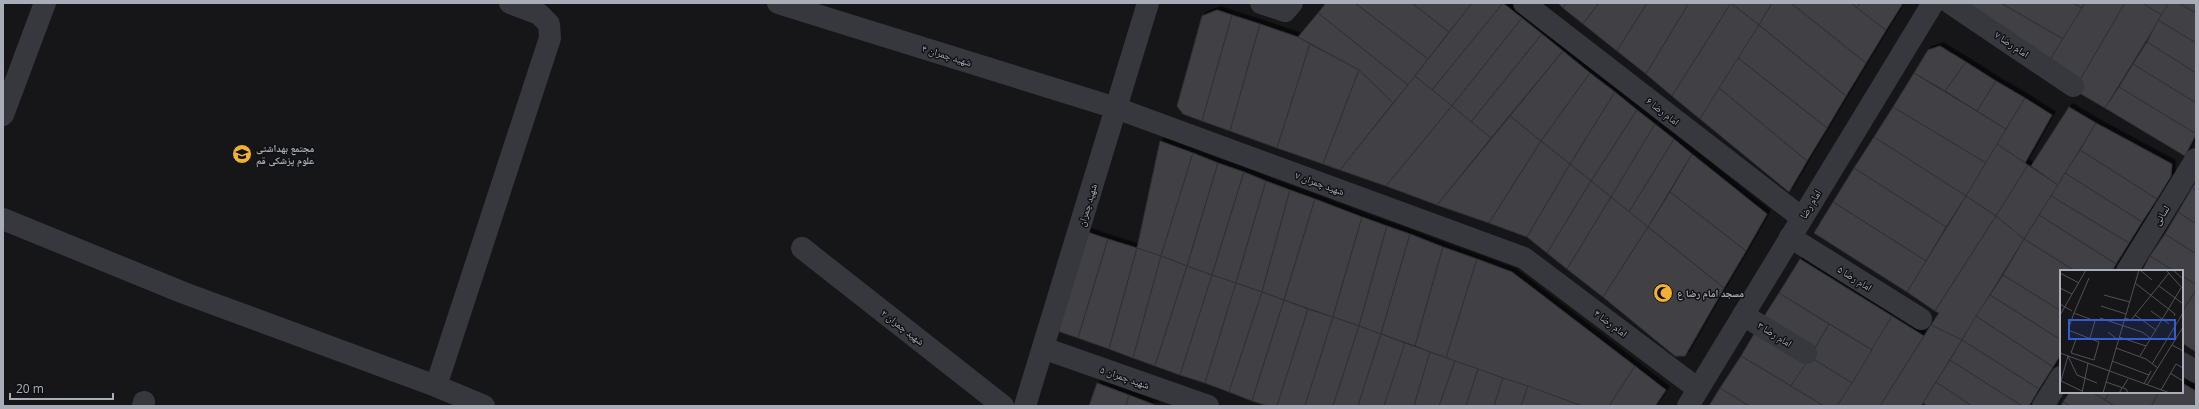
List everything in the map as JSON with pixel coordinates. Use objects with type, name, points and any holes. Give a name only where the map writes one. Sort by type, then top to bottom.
[{"type":"street","points":[[3,115],[45,3]]},
{"type":"street","points":[[436,386],[550,38],[549,24],[539,14],[510,3]]},
{"type":"street","name":"شهید چمران ۴","points":[[778,3],[1116,108]]},
{"type":"street","name":"شهید چمران","points":[[1025,406],[1148,3]]},
{"type":"street","points":[[1261,3],[1285,11],[1292,3]]},
{"type":"street","name":"امام رضا ۶","points":[[1525,3],[1802,218]]},
{"type":"street","name":"امام رضا","points":[[1693,397],[1933,3]]},
{"type":"street","name":"امام رضا ۷","points":[[1950,3],[2073,86]]},
{"type":"street","name":"شهید چمران ۷","points":[[1116,108],[1524,258]]},
{"type":"street","name":"لسانی","points":[[2128,270],[2196,159]]},
{"type":"street","points":[[3,219],[184,293],[436,386],[484,406]]},
{"type":"street","name":"امام رضا ۵","points":[[1790,237],[1921,318]]},
{"type":"street","name":"شهید چمران ۲","points":[[802,248],[1003,406]]},
{"type":"street","name":"امام رضا ۴","points":[[1524,258],[1693,397]]},
{"type":"street","name":"امام رضا ۳","points":[[1744,314],[1806,353]]},
{"type":"street","name":"شهید چمران ۵","points":[[1043,348],[1208,406]]},
{"type":"street","points":[[2183,364],[2196,372]]},
{"type":"street","points":[[2043,406],[2060,379]]},
{"type":"building","points":[[1326,3],[1355,3],[1428,59],[1408,85],[1318,13]]},
{"type":"building","points":[[1355,3],[1412,3],[1449,32],[1428,59]]},
{"type":"building","points":[[1412,3],[1468,3],[1471,5],[1449,32]]},
{"type":"building","points":[[1472,3],[1503,3],[1432,90],[1415,76]]},
{"type":"building","points":[[1503,3],[1522,18],[1452,106],[1432,90]]},
{"type":"building","points":[[1558,3],[1567,3],[1563,8]]},
{"type":"building","points":[[1567,3],[1599,3],[1583,24],[1563,8]]},
{"type":"building","points":[[1599,3],[1647,3],[1617,51],[1583,24]]},
{"type":"building","points":[[1647,3],[1689,3],[1646,74],[1617,51]]},
{"type":"building","points":[[1689,3],[1731,3],[1672,96],[1646,74]]},
{"type":"building","points":[[1731,3],[1759,25],[1700,119],[1672,96]]},
{"type":"building","points":[[1731,3],[1772,3],[1759,25]]},
{"type":"building","points":[[1772,3],[1791,3],[1866,63],[1846,96],[1759,25]]},
{"type":"building","points":[[1791,3],[1851,3],[1886,30],[1866,63]]},
{"type":"building","points":[[1851,3],[1860,3],[1857,8]]},
{"type":"building","points":[[1860,3],[1903,3],[1886,30],[1857,8]]},
{"type":"building","points":[[1954,3],[2001,3],[2063,39],[2043,71]]},
{"type":"building","points":[[2001,3],[2073,3],[2082,8],[2063,39]]},
{"type":"building","points":[[2073,3],[2085,3],[2082,8]]},
{"type":"building","points":[[2085,3],[2125,3],[2074,90],[2043,71]]},
{"type":"building","points":[[2125,3],[2142,3],[2162,15],[2105,108],[2074,90]]},
{"type":"building","points":[[2142,3],[2169,3],[2162,15]]},
{"type":"building","points":[[2169,3],[2179,3],[2196,13],[2196,43],[2158,20]]},
{"type":"building","points":[[2179,3],[2196,3],[2196,13]]},
{"type":"building","points":[[1217,10],[1232,15],[1202,121],[1183,114],[1177,106],[1202,16]]},
{"type":"building","points":[[1318,13],[1408,85],[1393,103],[1359,70],[1298,37]]},
{"type":"building","points":[[1232,15],[1260,24],[1230,131],[1202,121]]},
{"type":"building","points":[[1522,18],[1542,34],[1471,122],[1452,106]]},
{"type":"building","points":[[2158,20],[2196,43],[2196,73],[2147,42]]},
{"type":"building","points":[[1260,24],[1298,37],[1310,44],[1277,148],[1230,131]]},
{"type":"building","points":[[1759,25],[1846,96],[1827,128],[1738,58]]},
{"type":"building","points":[[1542,34],[1563,51],[1491,138],[1471,122]]},
{"type":"building","points":[[2147,42],[2196,73],[2196,103],[2133,64]]},
{"type":"building","points":[[1310,44],[1359,70],[1323,164],[1277,148]]},
{"type":"building","points":[[1940,46],[1966,62],[1945,91],[1914,73],[1928,50]]},
{"type":"building","points":[[1563,51],[1590,73],[1541,141],[1510,116]]},
{"type":"building","points":[[1738,58],[1827,128],[1807,161],[1719,88]]},
{"type":"building","points":[[1966,62],[1996,81],[1977,111],[1945,91]]},
{"type":"building","points":[[2133,64],[2196,103],[2196,134],[2119,87]]},
{"type":"building","points":[[1359,70],[1393,103],[1340,170],[1323,164]]},
{"type":"building","points":[[1590,73],[1615,92],[1570,164],[1541,141]]},
{"type":"building","points":[[1914,73],[2006,129],[1986,163],[1893,107]]},
{"type":"building","points":[[1415,76],[1452,106],[1386,186],[1340,170]]},
{"type":"building","points":[[1996,81],[2025,98],[2006,129],[1977,111]]},
{"type":"building","points":[[2119,87],[2196,134],[2185,156],[2105,108]]},
{"type":"building","points":[[1719,88],[1807,161],[1789,192],[1700,119]]},
{"type":"building","points":[[1615,92],[1637,110],[1591,181],[1570,164]]},
{"type":"building","points":[[2025,98],[2052,115],[2025,163],[1997,144]]},
{"type":"building","points":[[1452,106],[1491,138],[1437,205],[1386,186]]},
{"type":"building","points":[[1893,107],[1986,163],[1966,196],[1874,137]]},
{"type":"building","points":[[2069,107],[2096,123],[2058,185],[2031,166]]},
{"type":"building","points":[[1637,110],[1655,124],[1611,197],[1591,181]]},
{"type":"building","points":[[1510,116],[1541,141],[1489,223],[1437,205]]},
{"type":"building","points":[[2096,123],[2172,164],[2171,176],[2157,199],[2080,150]]},
{"type":"building","points":[[1655,124],[1674,139],[1629,212],[1611,197]]},
{"type":"building","points":[[1874,137],[1966,196],[1946,227],[1854,168]]},
{"type":"building","points":[[1674,139],[1692,154],[1648,227],[1629,212]]},
{"type":"building","points":[[1160,141],[1193,153],[1161,256],[1137,248]]},
{"type":"building","points":[[1541,141],[1570,164],[1527,237],[1489,223]]},
{"type":"building","points":[[1997,144],[2028,165],[1996,216],[1966,196]]},
{"type":"building","points":[[2080,150],[2157,199],[2142,222],[2065,173]]},
{"type":"building","points":[[1193,153],[1218,163],[1187,266],[1161,256]]},
{"type":"building","points":[[1692,154],[1767,214],[1746,251],[1670,192]]},
{"type":"building","points":[[1218,163],[1244,172],[1212,275],[1187,266]]},
{"type":"building","points":[[1570,164],[1591,181],[1547,253],[1527,237]]},
{"type":"building","points":[[2028,165],[2058,185],[2024,239],[1996,216]]},
{"type":"building","points":[[1854,168],[1946,227],[1926,261],[1833,202]]},
{"type":"building","points":[[1244,172],[1266,181],[1236,283],[1212,275]]},
{"type":"building","points":[[2065,173],[2142,222],[2129,243],[2051,196]]},
{"type":"building","points":[[1266,181],[1290,190],[1262,292],[1236,283]]},
{"type":"building","points":[[1591,181],[1611,197],[1567,269],[1547,253]]},
{"type":"building","points":[[2196,182],[2196,190],[2192,188]]},
{"type":"building","points":[[2192,188],[2196,190],[2196,224],[2178,212]]},
{"type":"building","points":[[1290,190],[1315,199],[1284,300],[1262,292]]},
{"type":"building","points":[[1670,192],[1746,251],[1724,288],[1648,227]]},
{"type":"building","points":[[1966,196],[1996,216],[1935,311],[1907,292]]},
{"type":"building","points":[[2051,196],[2129,243],[2116,264],[2039,215]]},
{"type":"building","points":[[1611,197],[1648,227],[1603,297],[1567,269]]},
{"type":"building","points":[[1315,199],[1362,217],[1333,317],[1284,300]]},
{"type":"building","points":[[1833,202],[1926,261],[1907,292],[1814,233]]},
{"type":"building","points":[[2178,212],[2196,224],[2196,254],[2165,234]]},
{"type":"building","points":[[2039,215],[2116,264],[2113,270],[2073,270],[2024,239]]},
{"type":"building","points":[[1996,216],[2024,239],[1962,340],[1931,325],[1939,313],[1935,311]]},
{"type":"building","points":[[1362,217],[1387,226],[1359,326],[1333,317]]},
{"type":"building","points":[[1387,226],[1410,234],[1381,334],[1359,326]]},
{"type":"building","name":"مسجد امام رضا ع","points":[[1648,227],[1724,288],[1685,356],[1675,356],[1603,297]]},
{"type":"building","points":[[1084,231],[1108,239],[1078,338],[1052,329]]},
{"type":"building","points":[[1410,234],[1443,247],[1415,346],[1381,334]]},
{"type":"building","points":[[2165,234],[2196,254],[2196,285],[2183,277],[2183,270],[2172,270],[2150,256]]},
{"type":"building","points":[[1108,239],[1137,248],[1109,349],[1078,338]]},
{"type":"building","points":[[2024,239],[2073,270],[2060,270],[2060,310],[2003,275]]},
{"type":"building","points":[[1443,247],[1477,259],[1446,358],[1415,346]]},
{"type":"building","points":[[1137,248],[1161,256],[1133,358],[1109,349]]},
{"type":"building","points":[[1161,256],[1187,266],[1155,366],[1133,358]]},
{"type":"building","points":[[2150,256],[2172,270],[2143,270]]},
{"type":"building","points":[[1477,259],[1512,272],[1635,366],[1609,406],[1582,406],[1446,358]]},
{"type":"building","points":[[1800,259],[1892,316],[1872,350],[1779,293]]},
{"type":"building","points":[[1187,266],[1212,275],[1180,375],[1155,366]]},
{"type":"building","points":[[1212,275],[1236,283],[1205,383],[1180,375]]},
{"type":"building","points":[[2003,275],[2060,310],[2060,339],[1990,295]]},
{"type":"building","points":[[2183,277],[2196,285],[2196,290],[2183,310]]},
{"type":"building","points":[[1236,283],[1262,292],[1229,392],[1205,383]]},
{"type":"building","points":[[2196,290],[2196,352],[2183,344],[2183,310]]},
{"type":"building","points":[[1262,292],[1284,300],[1252,401],[1229,392]]},
{"type":"building","points":[[1779,293],[1829,324],[1813,351],[1761,321]]},
{"type":"building","points":[[1990,295],[2060,339],[2060,356],[2053,367],[1976,316]]},
{"type":"building","points":[[1284,300],[1308,309],[1277,406],[1268,406],[1252,401]]},
{"type":"building","points":[[1308,309],[1333,317],[1305,406],[1277,406]]},
{"type":"building","points":[[1892,316],[1924,336],[1880,406],[1837,406]]},
{"type":"building","points":[[1976,316],[2053,367],[2039,389],[1962,340]]},
{"type":"building","points":[[1333,317],[1359,326],[1333,406],[1305,406]]},
{"type":"building","points":[[1829,324],[1872,350],[1852,383],[1810,357]]},
{"type":"building","points":[[1931,325],[1962,340],[1921,406],[1880,406]]},
{"type":"building","points":[[1359,326],[1381,334],[1358,406],[1333,406]]},
{"type":"building","points":[[1757,329],[1808,361],[1791,386],[1741,356]]},
{"type":"building","points":[[1381,334],[1405,343],[1384,406],[1358,406]]},
{"type":"building","points":[[1962,340],[2039,389],[2029,406],[2022,406],[1950,360]]},
{"type":"building","points":[[1405,343],[1430,352],[1414,406],[1384,406]]},
{"type":"building","points":[[1430,352],[1455,361],[1439,406],[1414,406]]},
{"type":"building","points":[[1741,356],[1824,406],[1749,406],[1720,388]]},
{"type":"building","points":[[1810,357],[1852,383],[1837,406],[1824,406],[1791,386]]},
{"type":"building","points":[[1950,360],[2022,406],[1972,406],[1936,382]]},
{"type":"building","points":[[1455,361],[1478,369],[1466,406],[1439,406]]},
{"type":"building","points":[[1635,366],[1666,390],[1655,406],[1609,406]]},
{"type":"building","points":[[1478,369],[1503,378],[1494,406],[1466,406]]},
{"type":"building","points":[[1503,378],[1528,386],[1521,406],[1494,406]]},
{"type":"building","points":[[1936,382],[1972,406],[1927,406],[1923,403]]},
{"type":"building","points":[[1097,383],[1129,395],[1126,406],[1089,406]]},
{"type":"building","points":[[2183,384],[2196,391],[2195,406],[2151,406],[2158,393],[2183,393]]},
{"type":"building","points":[[1528,386],[1582,406],[1521,406]]},
{"type":"building","points":[[1720,388],[1749,406],[1709,406]]},
{"type":"building","points":[[2069,393],[2094,393],[2115,406],[2070,406],[2063,402]]},
{"type":"building","points":[[2094,393],[2109,393],[2105,400]]},
{"type":"building","points":[[2109,393],[2158,393],[2151,406],[2115,406],[2105,400]]},
{"type":"building","points":[[1129,395],[1155,405],[1155,406],[1126,406]]},
{"type":"building","points":[[2063,402],[2070,406],[2061,406]]},
{"type":"place","name":"مجتمع بهداشتی علوم پزشکی قم","points":[[242,154]]},
{"type":"place","name":"مسجد امام رضا ع","points":[[1663,293]]}]
